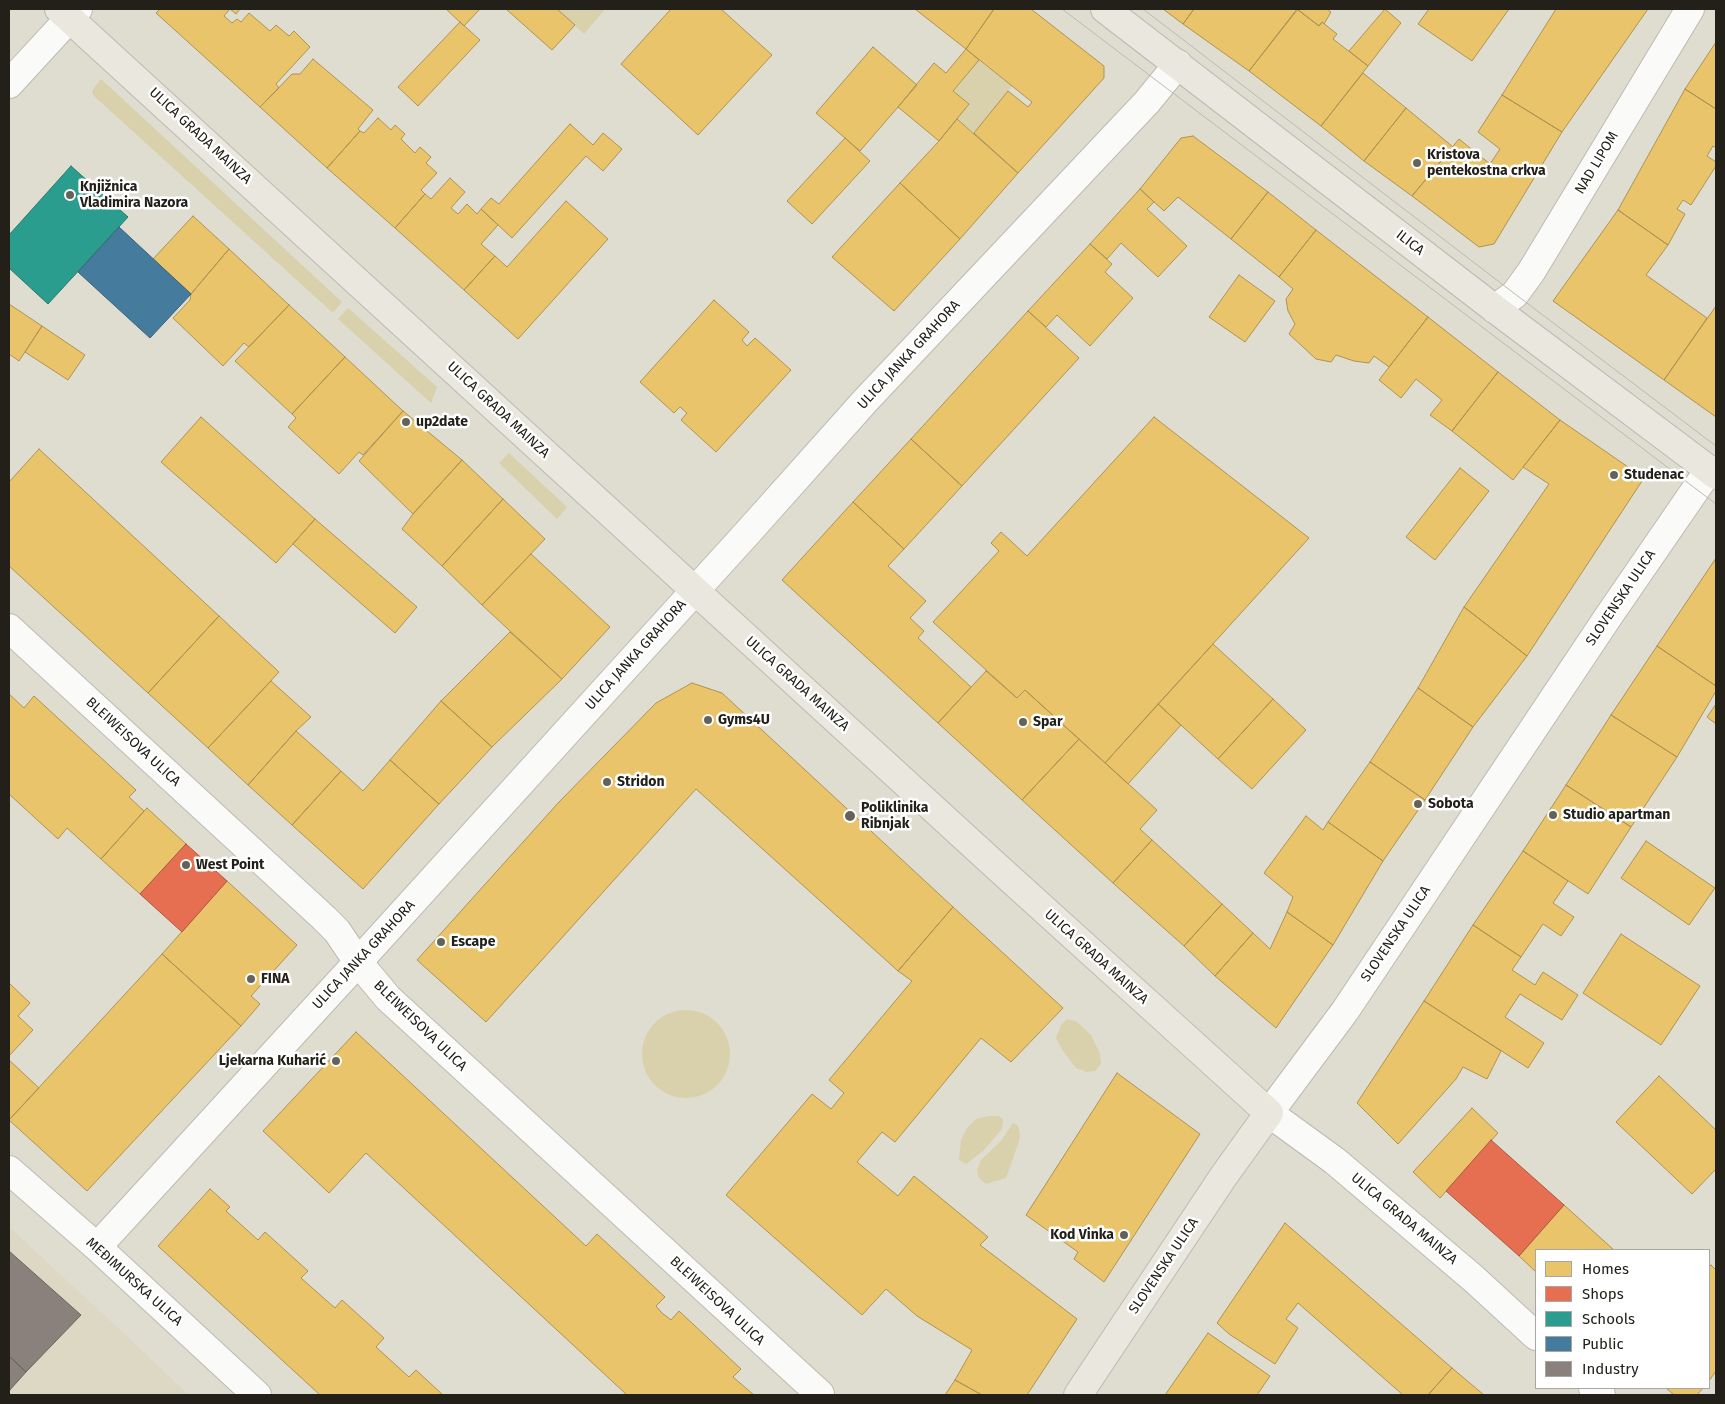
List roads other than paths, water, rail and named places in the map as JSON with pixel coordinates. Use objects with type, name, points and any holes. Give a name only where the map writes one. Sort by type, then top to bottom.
[{"type":"main road","name":"ILICA","points":[[1105,9],[1495,309],[1713,473]]},
{"type":"main road","name":"ULICA GRADA MAINZA","points":[[68,12],[695,590],[1269,1113]]},
{"type":"main road","name":"SLOVENSKA ULICA","points":[[1078,1395],[1223,1177],[1269,1113]]},
{"type":"street","name":"NAD LIPOM","points":[[1495,309],[1514,294],[1531,272],[1690,9]]},
{"type":"street","points":[[9,84],[68,12]]},
{"type":"street","name":"ULICA JANKA GRAHORA","points":[[97,1247],[181,1153],[358,962],[866,400],[1147,102],[1178,64]]},
{"type":"street","name":"SLOVENSKA ULICA","points":[[1269,1113],[1345,1011],[1603,625],[1713,473]]},
{"type":"street","name":"BLEIWEISOVA ULICA","points":[[9,628],[337,930],[358,962],[388,998],[820,1394]]},
{"type":"street","name":"ULICA GRADA MAINZA","points":[[1269,1113],[1335,1161],[1474,1279],[1535,1335]]},
{"type":"street","name":"MEĐIMURSKA ULICA","points":[[9,1170],[97,1247],[257,1395]]},
{"type":"tram line","points":[[1062,9],[1716,504]]},
{"type":"tram line","points":[[1143,9],[1716,446]]},
{"type":"place","name":"Kristova pentekostna crkva","points":[[1417,163]]},
{"type":"place","name":"Knjižnica Vladimira Nazora","points":[[70,195]]},
{"type":"place","name":"up2date","points":[[406,422]]},
{"type":"place","name":"Studenac","points":[[1614,475]]},
{"type":"place","name":"Gyms4U","points":[[708,720]]},
{"type":"place","name":"Spar","points":[[1023,722]]},
{"type":"place","name":"Stridon","points":[[607,782]]},
{"type":"place","name":"Sobota","points":[[1418,804]]},
{"type":"place","name":"Studio apartman","points":[[1553,815]]},
{"type":"place","name":"Poliklinika Ribnjak","points":[[850,816]]},
{"type":"place","name":"West Point","points":[[186,865]]},
{"type":"place","name":"Escape","points":[[441,942]]},
{"type":"place","name":"FINA","points":[[251,979]]},
{"type":"place","name":"Ljekarna Kuharić","points":[[336,1061]]},
{"type":"place","name":"Kod Vinka","points":[[1124,1235]]}]
